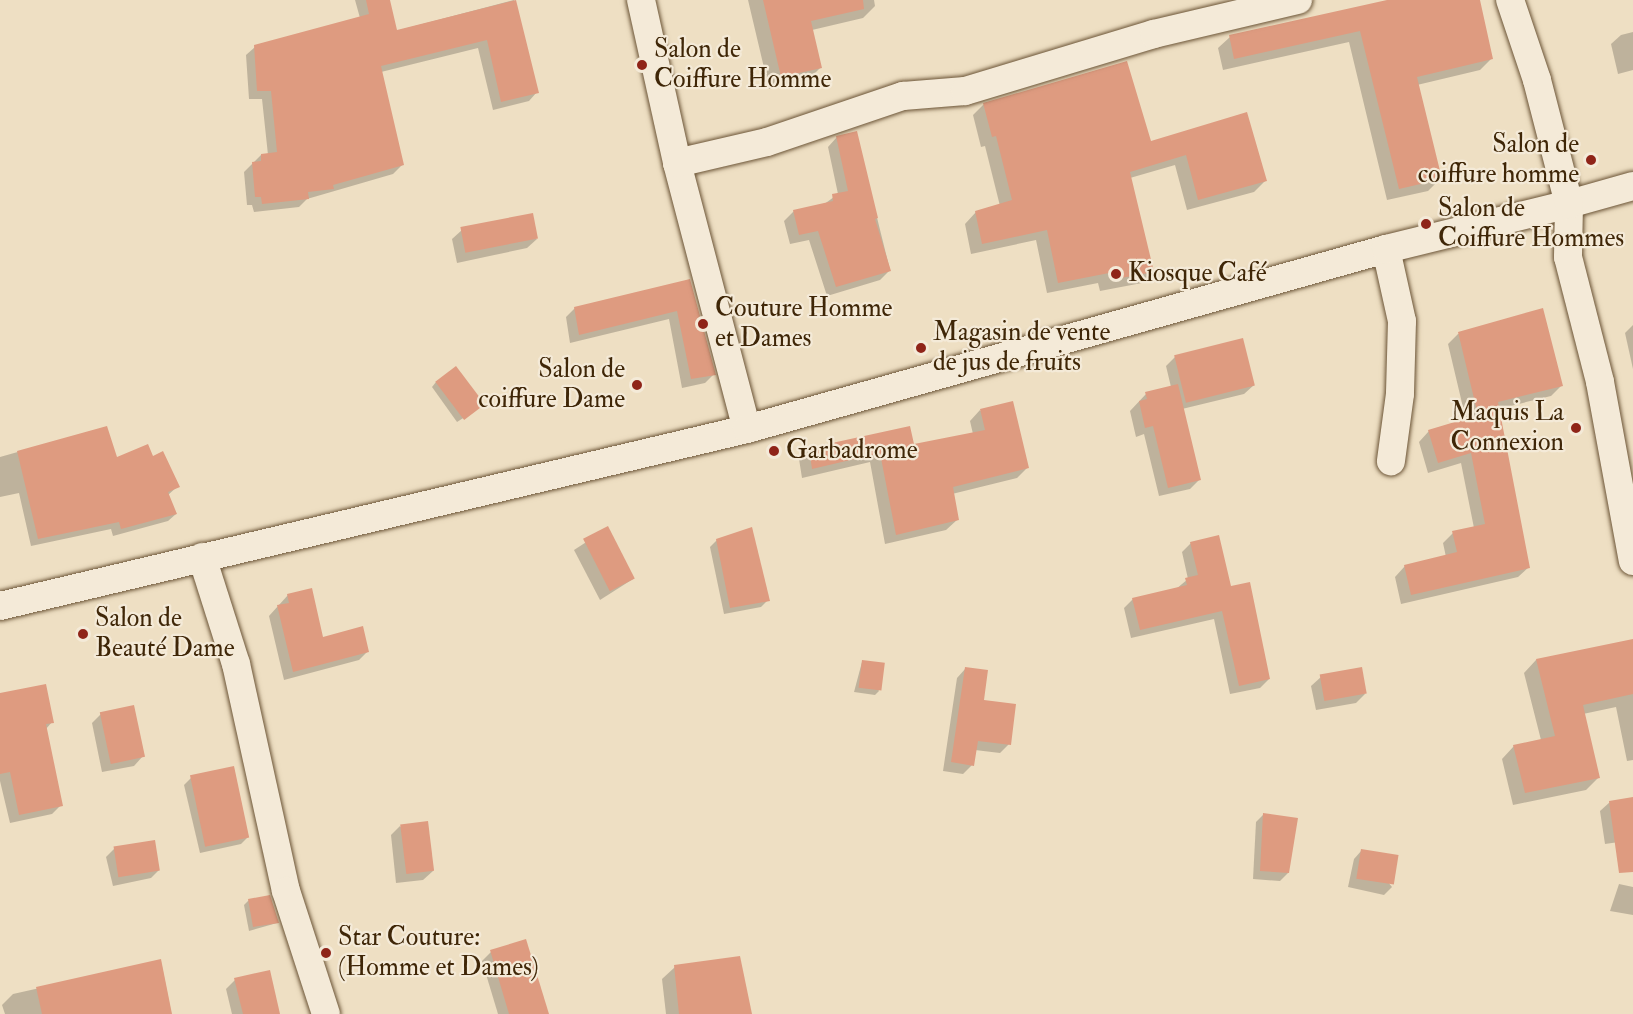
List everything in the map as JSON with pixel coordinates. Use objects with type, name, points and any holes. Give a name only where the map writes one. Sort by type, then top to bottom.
[{"type":"street","points":[[641,0],[677,163],[747,429]]},
{"type":"street","points":[[677,163],[767,142],[903,96],[965,91],[1154,34],[1298,0]]},
{"type":"street","points":[[1510,0],[1538,80],[1569,204],[1568,257],[1600,382],[1633,561]]},
{"type":"street","points":[[0,606],[747,429],[1386,249],[1633,186]]},
{"type":"street","points":[[1386,249],[1402,321],[1400,394],[1391,461]]},
{"type":"street","points":[[202,557],[236,664],[286,891],[326,1014]]},
{"type":"building","points":[[366,0],[390,0],[397,30],[516,0],[539,93],[501,102],[487,40],[381,66],[404,165],[333,185],[334,189],[308,192],[309,199],[262,204],[261,197],[255,197],[252,162],[261,161],[261,154],[277,152],[271,91],[257,91],[254,45],[369,14]]},
{"type":"building","points":[[763,0],[863,0],[864,9],[811,21],[822,68],[781,77]]},
{"type":"building","points":[[1387,0],[1480,0],[1493,59],[1417,77],[1442,179],[1399,189],[1360,31],[1234,59],[1229,35]]},
{"type":"building","points":[[1127,61],[1151,141],[1247,112],[1267,181],[1198,200],[1186,155],[1130,172],[1154,272],[1110,280],[1109,273],[1058,283],[1047,230],[982,244],[975,211],[1012,200],[996,136],[992,137],[983,103]]},
{"type":"building","points":[[857,131],[878,218],[875,219],[891,271],[836,287],[818,231],[799,235],[793,210],[833,201],[832,194],[848,191],[836,136]]},
{"type":"building","points":[[533,213],[538,239],[465,253],[460,227]]},
{"type":"building","points":[[690,279],[716,375],[691,379],[677,311],[579,335],[574,307]]},
{"type":"building","points":[[1543,308],[1563,386],[1498,402],[1530,568],[1411,595],[1404,565],[1457,552],[1452,531],[1485,524],[1471,453],[1438,463],[1428,430],[1478,415],[1458,332]]},
{"type":"building","points":[[1243,338],[1255,386],[1186,403],[1174,355]]},
{"type":"building","points":[[456,366],[485,404],[464,420],[435,382]]},
{"type":"building","points":[[1178,384],[1201,480],[1168,488],[1153,426],[1145,428],[1139,401],[1147,399],[1145,392]]},
{"type":"building","points":[[1013,401],[1029,468],[953,487],[959,520],[896,535],[880,453],[812,469],[809,448],[910,426],[914,444],[985,430],[980,409]]},
{"type":"building","points":[[107,426],[117,457],[148,444],[153,456],[163,451],[180,487],[168,492],[177,514],[121,529],[119,522],[38,539],[17,451]]},
{"type":"building","points":[[608,526],[635,579],[610,591],[583,539]]},
{"type":"building","points":[[752,527],[770,601],[730,608],[716,539]]},
{"type":"building","points":[[1219,535],[1231,586],[1250,582],[1270,679],[1239,686],[1222,611],[1140,630],[1132,598],[1187,585],[1185,578],[1198,575],[1190,542]]},
{"type":"building","points":[[312,588],[323,637],[363,626],[369,652],[293,672],[277,605],[289,603],[287,594]]},
{"type":"building","points":[[1633,639],[1633,694],[1583,705],[1600,778],[1525,793],[1513,745],[1555,736],[1536,659]]},
{"type":"building","points":[[862,660],[885,663],[881,691],[859,688]]},
{"type":"building","points":[[965,667],[988,670],[984,700],[1016,704],[1011,745],[978,741],[974,766],[951,762]]},
{"type":"building","points":[[1362,667],[1367,694],[1324,701],[1320,674]]},
{"type":"building","points":[[46,684],[54,723],[46,724],[63,806],[19,815],[10,772],[0,774],[0,693]]},
{"type":"building","points":[[134,705],[145,757],[111,764],[100,712]]},
{"type":"building","points":[[234,766],[249,837],[205,847],[190,775]]},
{"type":"building","points":[[1633,797],[1633,872],[1619,873],[1609,801]]},
{"type":"building","points":[[1263,813],[1298,818],[1289,873],[1260,871]]},
{"type":"building","points":[[428,821],[434,871],[406,874],[400,824]]},
{"type":"building","points":[[155,840],[160,871],[118,877],[114,847]]},
{"type":"building","points":[[1361,849],[1399,855],[1394,885],[1356,879]]},
{"type":"building","points":[[270,895],[279,923],[253,927],[248,899]]},
{"type":"building","points":[[526,939],[549,1014],[509,1014],[490,950]]},
{"type":"building","points":[[740,956],[752,1014],[679,1014],[674,965]]},
{"type":"building","points":[[161,959],[172,1014],[42,1014],[36,987]]},
{"type":"building","points":[[270,970],[280,1014],[243,1014],[234,978]]},
{"type":"place","name":"Salon de Coiffure Homme","points":[[642,65]]},
{"type":"place","name":"Salon de coiffure homme","points":[[1591,160]]},
{"type":"place","name":"Salon de Coiffure Hommes","points":[[1426,224]]},
{"type":"place","name":"Kiosque Café","points":[[1116,274]]},
{"type":"place","name":"Couture Homme et Dames","points":[[703,324]]},
{"type":"place","name":"Magasin de vente de jus de fruits","points":[[921,348]]},
{"type":"place","name":"Salon de coiffure Dame","points":[[637,385]]},
{"type":"place","name":"Maquis La Connexion","points":[[1576,428]]},
{"type":"place","name":"Garbadrome","points":[[774,451]]},
{"type":"place","name":"Salon de Beauté Dame","points":[[83,634]]},
{"type":"place","name":"Star Couture: (Homme et Dames)","points":[[326,953]]}]
